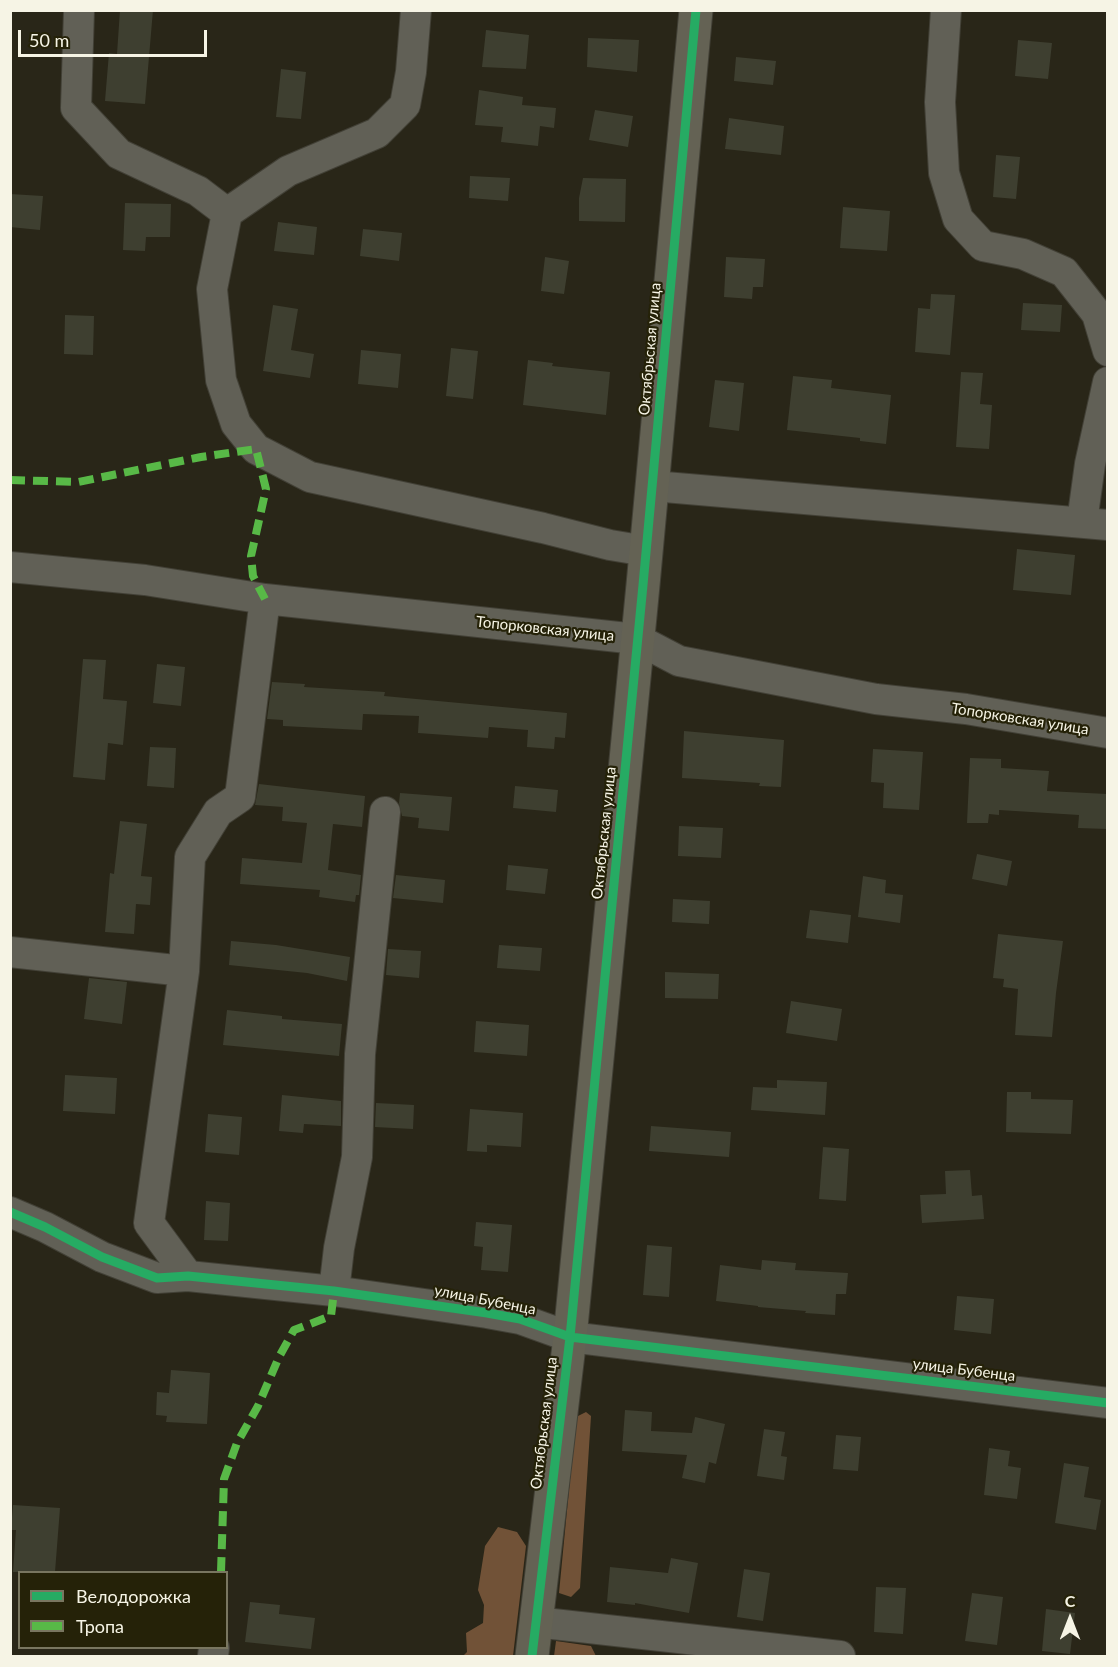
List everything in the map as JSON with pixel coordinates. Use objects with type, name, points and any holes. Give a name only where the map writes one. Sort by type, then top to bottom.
[{"type":"street","points":[[79,10],[76,108],[119,154],[198,191],[227,213]]},
{"type":"street","points":[[416,10],[411,72],[405,105],[377,133],[288,171],[227,213],[212,290],[221,380],[236,424],[256,449],[310,477],[610,545],[646,551]]},
{"type":"street","name":"Октябрьская улица","points":[[531,1656],[570,1337],[696,10]]},
{"type":"street","points":[[946,10],[940,102],[944,173],[958,219],[982,246],[1023,254],[1064,272],[1097,314],[1107,351]]},
{"type":"street","points":[[652,486],[1095,523],[1090,464],[1107,382]]},
{"type":"street","name":"Топорковская улица","points":[[10,567],[145,580],[265,599],[637,639],[679,661],[876,699],[966,709],[1107,733]]},
{"type":"street","points":[[188,1276],[149,1223],[184,970],[190,857],[218,812],[240,797],[265,599]]},
{"type":"street","points":[[334,1291],[339,1248],[357,1157],[360,1054],[385,812]]},
{"type":"street","points":[[10,952],[184,970]]},
{"type":"street","name":"улица Бубенца","points":[[10,1212],[102,1257],[157,1278],[188,1276],[334,1291],[520,1319],[570,1337],[1107,1403]]},
{"type":"street","points":[[535,1622],[840,1656]]},
{"type":"shaded area","points":[[586,1412],[591,1416],[580,1588],[571,1597],[559,1593],[576,1417]]},
{"type":"shaded area","points":[[498,1527],[517,1532],[526,1546],[513,1656],[463,1656],[467,1652],[466,1633],[483,1623],[484,1605],[478,1590],[485,1546]]},
{"type":"shaded area","points":[[556,1641],[591,1646],[596,1656],[554,1656]]},
{"type":"building","points":[[120,10],[153,10],[145,104],[105,101],[109,53],[117,54]]},
{"type":"building","points":[[486,30],[529,35],[526,69],[482,67]]},
{"type":"building","points":[[588,38],[639,40],[637,72],[587,67]]},
{"type":"building","points":[[1018,40],[1052,43],[1048,79],[1015,76]]},
{"type":"building","points":[[736,57],[776,61],[773,85],[734,81]]},
{"type":"building","points":[[281,69],[306,72],[301,119],[276,117]]},
{"type":"building","points":[[479,90],[523,97],[522,105],[556,108],[554,128],[540,126],[538,146],[501,142],[503,127],[475,125]]},
{"type":"building","points":[[595,110],[633,116],[628,147],[589,140]]},
{"type":"building","points":[[729,118],[784,126],[781,155],[725,149]]},
{"type":"building","points":[[996,155],[1020,157],[1016,199],[993,197]]},
{"type":"building","points":[[470,176],[510,178],[508,201],[469,198]]},
{"type":"building","points":[[583,178],[626,179],[625,222],[579,221],[579,198]]},
{"type":"building","points":[[10,194],[43,196],[40,230],[10,227]]},
{"type":"building","points":[[125,203],[171,204],[170,237],[146,237],[145,251],[123,250]]},
{"type":"building","points":[[843,207],[890,211],[887,251],[840,248]]},
{"type":"building","points":[[278,222],[317,227],[314,255],[274,251]]},
{"type":"building","points":[[363,229],[402,233],[399,261],[360,256]]},
{"type":"building","points":[[545,257],[569,261],[564,294],[541,291]]},
{"type":"building","points":[[726,257],[765,259],[763,287],[753,287],[752,299],[724,297]]},
{"type":"building","points":[[931,294],[955,295],[950,355],[915,352],[918,308],[930,309]]},
{"type":"building","points":[[1023,303],[1062,305],[1060,332],[1021,330]]},
{"type":"building","points":[[273,305],[298,309],[291,350],[314,354],[310,378],[263,371]]},
{"type":"building","points":[[65,315],[94,316],[93,355],[64,354]]},
{"type":"building","points":[[451,348],[478,351],[473,399],[446,396]]},
{"type":"building","points":[[361,350],[401,354],[398,388],[358,384]]},
{"type":"building","points":[[528,360],[553,363],[552,366],[610,372],[606,415],[523,405]]},
{"type":"building","points":[[961,372],[983,373],[980,404],[992,405],[989,449],[956,447]]},
{"type":"building","points":[[793,376],[832,380],[831,388],[891,395],[886,444],[860,441],[860,438],[787,430]]},
{"type":"building","points":[[715,380],[744,383],[739,431],[709,427]]},
{"type":"building","points":[[1017,549],[1075,555],[1071,595],[1013,590]]},
{"type":"building","points":[[83,659],[106,660],[103,699],[127,701],[123,745],[108,743],[105,780],[73,777]]},
{"type":"building","points":[[157,664],[185,667],[181,706],[153,703]]},
{"type":"building","points":[[272,682],[305,684],[304,687],[385,692],[384,696],[567,713],[565,738],[555,737],[554,749],[527,747],[528,730],[489,727],[488,738],[418,733],[419,716],[363,714],[362,730],[283,726],[283,720],[267,719]]},
{"type":"building","points":[[684,731],[784,740],[781,787],[759,786],[760,783],[682,778]]},
{"type":"building","points":[[150,747],[176,748],[174,788],[147,786]]},
{"type":"building","points":[[873,749],[923,752],[919,810],[883,808],[884,783],[871,782]]},
{"type":"building","points":[[970,758],[1001,759],[1001,768],[1049,771],[1047,791],[1107,794],[1107,829],[1078,828],[1079,815],[999,810],[999,815],[989,814],[988,823],[967,823]]},
{"type":"building","points":[[259,784],[365,796],[362,827],[333,824],[328,870],[361,875],[359,895],[356,895],[355,902],[319,897],[320,890],[240,884],[242,858],[302,863],[307,823],[282,821],[283,807],[255,805]]},
{"type":"building","points":[[515,786],[558,790],[556,812],[513,808]]},
{"type":"building","points":[[400,793],[452,797],[449,831],[418,828],[419,818],[402,816],[399,803]]},
{"type":"building","points":[[120,821],[147,824],[141,876],[152,877],[150,905],[136,904],[134,934],[105,932],[110,873],[114,874]]},
{"type":"building","points":[[679,826],[723,828],[721,858],[678,856]]},
{"type":"building","points":[[977,854],[1012,861],[1007,886],[972,879]]},
{"type":"building","points":[[508,865],[548,869],[545,894],[506,890]]},
{"type":"building","points":[[396,875],[445,880],[443,903],[393,898]]},
{"type":"building","points":[[863,876],[886,880],[885,893],[903,895],[900,923],[858,917]]},
{"type":"building","points":[[673,899],[710,901],[709,924],[672,922]]},
{"type":"building","points":[[810,910],[851,915],[848,943],[806,938]]},
{"type":"building","points":[[998,934],[1063,941],[1052,1037],[1015,1035],[1018,989],[1003,987],[1004,979],[993,978]]},
{"type":"building","points":[[231,941],[276,945],[350,957],[347,981],[307,973],[229,965]]},
{"type":"building","points":[[499,945],[542,948],[540,971],[497,968]]},
{"type":"building","points":[[388,949],[421,951],[419,978],[386,975]]},
{"type":"building","points":[[665,972],[719,974],[718,999],[665,998]]},
{"type":"building","points":[[89,978],[127,982],[122,1024],[84,1019]]},
{"type":"building","points":[[791,1001],[842,1009],[837,1041],[786,1033]]},
{"type":"building","points":[[227,1010],[282,1016],[282,1019],[342,1024],[339,1056],[223,1045]]},
{"type":"building","points":[[476,1021],[529,1025],[527,1056],[474,1052]]},
{"type":"building","points":[[65,1075],[117,1078],[115,1114],[63,1111]]},
{"type":"building","points":[[777,1080],[827,1082],[825,1115],[751,1110],[753,1087],[777,1088]]},
{"type":"building","points":[[1007,1092],[1031,1092],[1031,1099],[1073,1100],[1071,1134],[1006,1132]]},
{"type":"building","points":[[282,1095],[341,1101],[341,1126],[304,1124],[303,1133],[279,1131]]},
{"type":"building","points":[[376,1103],[414,1105],[413,1129],[375,1127]]},
{"type":"building","points":[[470,1109],[523,1113],[521,1147],[487,1145],[487,1152],[467,1151]]},
{"type":"building","points":[[208,1114],[242,1117],[239,1155],[205,1152]]},
{"type":"building","points":[[651,1126],[731,1132],[729,1157],[649,1151]]},
{"type":"building","points":[[823,1147],[849,1149],[846,1201],[819,1199]]},
{"type":"building","points":[[970,1170],[972,1196],[982,1195],[984,1219],[922,1223],[920,1195],[946,1194],[945,1171]]},
{"type":"building","points":[[206,1201],[230,1203],[228,1241],[204,1240]]},
{"type":"building","points":[[476,1222],[512,1225],[508,1272],[481,1270],[483,1247],[474,1246]]},
{"type":"building","points":[[647,1245],[672,1247],[669,1297],[643,1295]]},
{"type":"building","points":[[762,1260],[796,1263],[795,1270],[848,1273],[846,1294],[836,1294],[835,1315],[716,1301],[720,1265],[761,1270]]},
{"type":"building","points":[[957,1296],[994,1299],[991,1334],[954,1330]]},
{"type":"building","points":[[171,1370],[210,1373],[207,1424],[166,1422],[167,1416],[156,1415],[157,1392],[169,1393]]},
{"type":"building","points":[[625,1410],[652,1412],[651,1431],[692,1433],[695,1417],[725,1424],[716,1464],[709,1462],[705,1483],[682,1478],[687,1455],[622,1451]]},
{"type":"building","points":[[764,1429],[785,1432],[781,1456],[787,1457],[784,1480],[757,1476]]},
{"type":"building","points":[[836,1435],[861,1437],[858,1471],[833,1469]]},
{"type":"building","points":[[989,1448],[1010,1451],[1008,1466],[1021,1468],[1017,1499],[984,1495]]},
{"type":"building","points":[[1064,1463],[1089,1467],[1084,1497],[1101,1500],[1096,1530],[1055,1523]]},
{"type":"building","points":[[13,1505],[60,1508],[55,1571],[13,1572],[16,1530],[11,1530]]},
{"type":"building","points":[[671,1558],[698,1563],[689,1613],[635,1603],[635,1605],[607,1602],[610,1567],[668,1573]]},
{"type":"building","points":[[744,1569],[770,1573],[763,1621],[737,1617]]},
{"type":"building","points":[[876,1587],[906,1588],[903,1634],[874,1632]]},
{"type":"building","points":[[972,1593],[1003,1597],[997,1645],[965,1641]]},
{"type":"building","points":[[250,1602],[280,1605],[279,1614],[315,1618],[311,1649],[245,1642]]},
{"type":"building","points":[[1046,1609],[1075,1613],[1070,1654],[1042,1651]]},
{"type":"marked path","points":[[10,480],[78,482],[201,457],[256,449],[266,489],[251,556],[253,576],[265,599]]},
{"type":"marked path","points":[[221,1571],[224,1479],[237,1443],[258,1406],[279,1357],[294,1330],[331,1316],[334,1291]]},
{"type":"cycle path","points":[[532,1656],[570,1337],[696,10]]},
{"type":"cycle path","points":[[10,1212],[45,1227],[102,1257],[157,1278],[188,1276],[334,1291],[520,1319],[570,1337],[1108,1403]]}]
